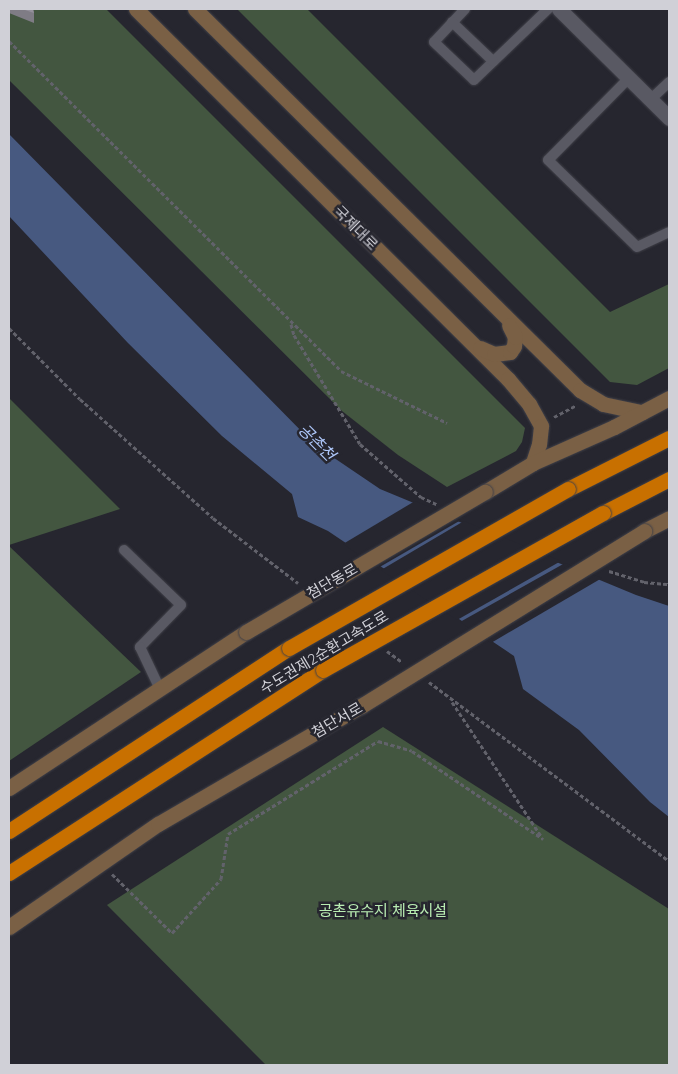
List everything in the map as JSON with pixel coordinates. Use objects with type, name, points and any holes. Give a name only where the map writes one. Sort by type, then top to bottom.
[{"type":"highway","name":"수도권제2순환고속도로","points":[[9,831],[289,648],[568,489],[669,438]]},
{"type":"highway","name":"수도권제2순환고속도로","points":[[9,873],[323,670],[603,513],[669,479]]},
{"type":"main road","name":"국제대로","points":[[136,9],[524,397],[541,426],[539,444],[533,463]]},
{"type":"main road","points":[[195,9],[501,314],[580,390],[603,404],[642,412]]},
{"type":"main road","points":[[474,346],[494,354],[510,352],[514,346],[515,337],[501,314]]},
{"type":"main road","name":"첨단동로","points":[[9,788],[246,632],[533,463],[669,398]]},
{"type":"main road","name":"첨단서로","points":[[9,928],[158,824],[361,706],[669,518]]},
{"type":"street","points":[[559,9],[669,118]]},
{"type":"lane","points":[[465,9],[434,42],[474,80],[548,9]]},
{"type":"lane","points":[[452,22],[493,61]]},
{"type":"lane","points":[[629,78],[548,160],[637,247],[669,232]]},
{"type":"lane","points":[[651,100],[669,82]]},
{"type":"lane","points":[[124,550],[181,605],[140,647],[159,688]]},
{"type":"path","points":[[9,41],[340,371],[447,423]]},
{"type":"path","points":[[290,321],[294,335]]},
{"type":"path","points":[[9,328],[80,398],[212,518],[300,584]]},
{"type":"path","points":[[546,421],[581,402]]},
{"type":"path","points":[[379,645],[403,663]]},
{"type":"path","points":[[426,681],[669,861]]},
{"type":"path","points":[[101,863],[172,933],[221,879],[228,834],[378,740],[412,751],[543,838],[450,699]]},
{"type":"green space","points":[[9,9],[106,9],[525,428],[522,442],[516,451],[447,487],[398,455],[342,411],[9,80]]},
{"type":"green space","points":[[237,9],[307,9],[610,312],[669,284],[669,368],[637,385],[610,382]]},
{"type":"green space","points":[[9,398],[120,509],[9,545]]},
{"type":"green space","points":[[9,546],[141,672],[9,761]]},
{"type":"green space","name":"공촌유수지 체육시설","points":[[383,727],[669,909],[669,1065],[266,1065],[107,905]]},
{"type":"water","points":[[9,134],[315,445],[380,489],[636,595],[669,606],[669,817],[650,802],[579,730],[523,689],[514,656],[328,531],[298,517],[292,494],[222,436],[128,343],[9,216]]},
{"type":"pier","points":[[415,501],[461,520],[378,568],[343,544]]},
{"type":"pier","points":[[464,521],[561,561],[457,620],[381,570]]},
{"type":"pier","points":[[565,563],[602,578],[491,643],[460,622]]},
{"type":"building","points":[[22,9],[33,9],[34,13]]},
{"type":"water label","name":"공촌천","points":[[317,442]]}]
